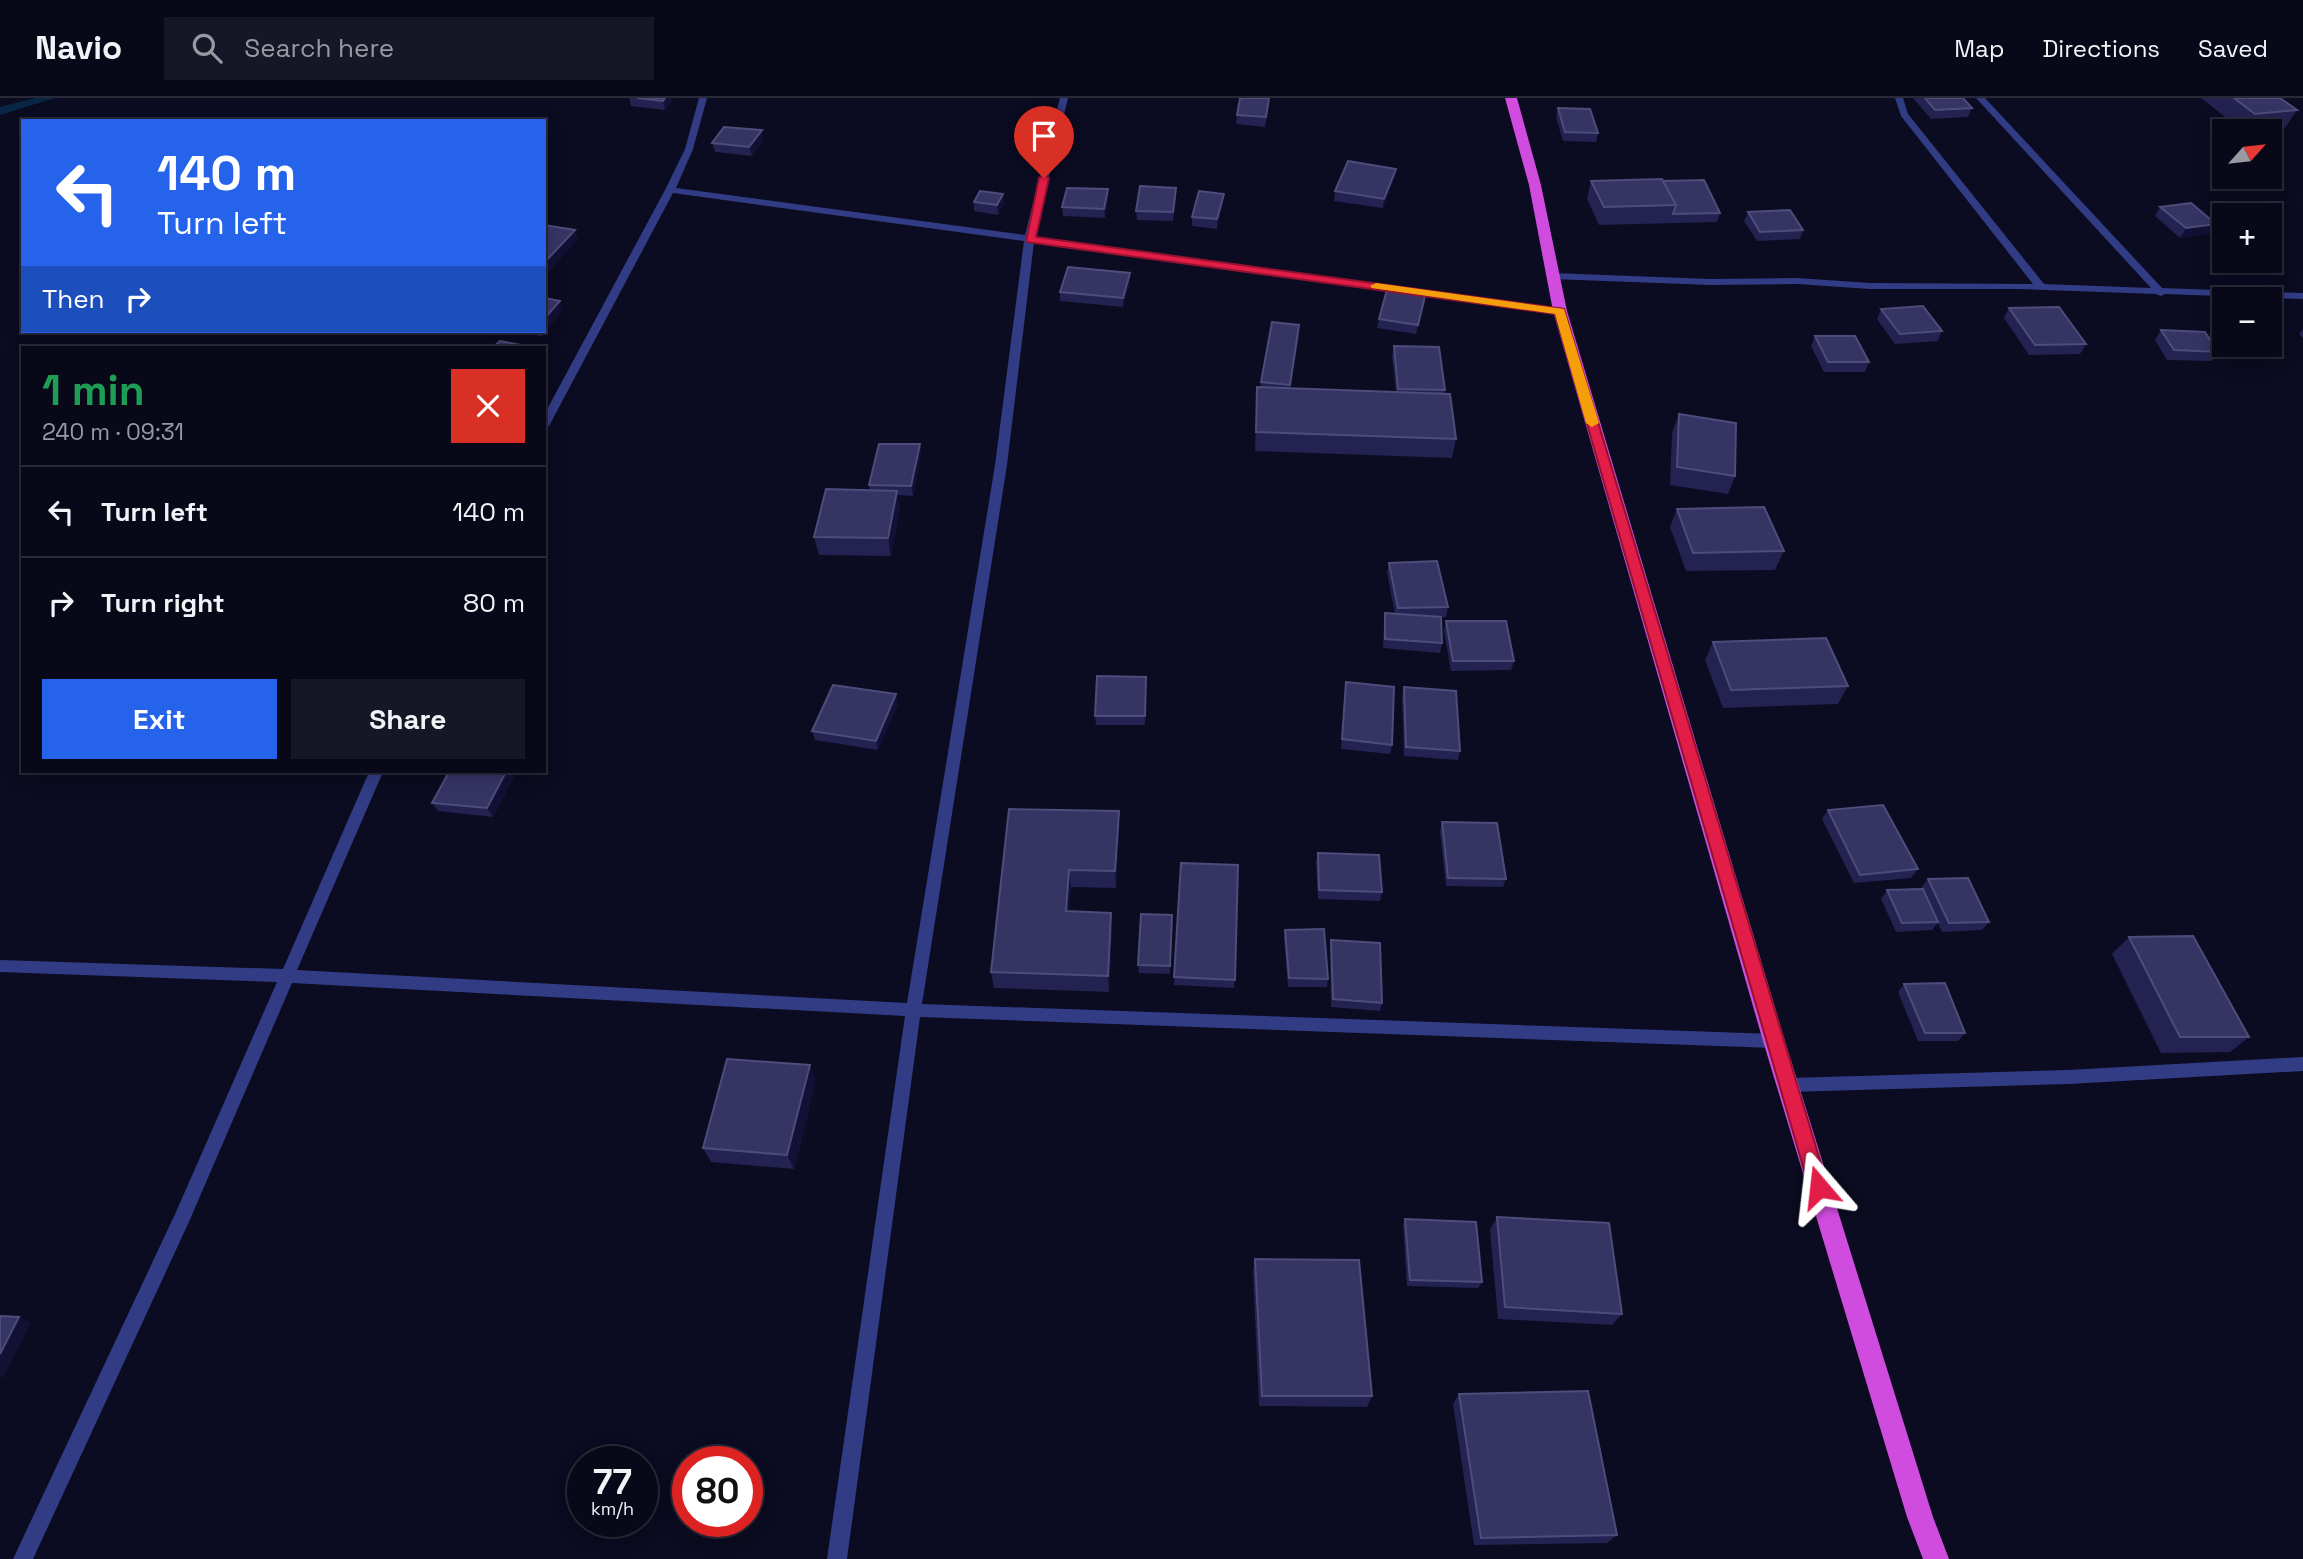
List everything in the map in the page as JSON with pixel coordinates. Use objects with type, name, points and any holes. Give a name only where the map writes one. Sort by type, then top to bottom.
[{"type":"highway","points":[[1511,98],[1535,185],[1560,311],[1787,1085],[1920,1517],[1936,1559]]},
{"type":"street","points":[[546,422],[670,190],[689,149],[704,98]]},
{"type":"street","points":[[837,1559],[913,1010],[1002,465],[1030,239],[1064,98]]},
{"type":"street","points":[[1899,98],[1904,114],[2042,288]]},
{"type":"street","points":[[1980,98],[2161,293]]},
{"type":"street","points":[[670,190],[1560,311]]},
{"type":"street","points":[[1552,276],[2303,296]]},
{"type":"street","points":[[23,1559],[182,1218],[376,773]]},
{"type":"street","points":[[0,965],[287,976],[913,1010],[1774,1041]]},
{"type":"street","points":[[1787,1085],[2068,1077],[2303,1063]]},
{"type":"building","points":[[637,98],[665,98],[663,101]]},
{"type":"building","points":[[1240,98],[1269,98],[1266,117],[1237,115]]},
{"type":"building","points":[[1925,98],[1963,98],[1972,108],[1935,110]]},
{"type":"building","points":[[2234,98],[2280,98],[2297,110],[2255,114]]},
{"type":"building","points":[[1558,108],[1590,109],[1598,133],[1565,132]]},
{"type":"building","points":[[724,127],[762,130],[749,147],[712,143]]},
{"type":"building","points":[[1348,161],[1396,169],[1384,199],[1335,191]]},
{"type":"building","points":[[1662,179],[1676,205],[1604,207],[1591,181]]},
{"type":"building","points":[[1704,180],[1720,213],[1673,214],[1676,205],[1663,181]]},
{"type":"building","points":[[1140,186],[1176,188],[1173,212],[1136,211]]},
{"type":"building","points":[[1067,188],[1108,189],[1104,209],[1062,207]]},
{"type":"building","points":[[980,191],[1003,194],[997,205],[974,202]]},
{"type":"building","points":[[1199,191],[1224,194],[1217,219],[1192,217]]},
{"type":"building","points":[[2191,203],[2212,221],[2212,225],[2186,228],[2160,207]]},
{"type":"building","points":[[1790,210],[1803,230],[1760,232],[1748,212]]},
{"type":"building","points":[[546,225],[575,230],[546,261]]},
{"type":"building","points":[[1068,267],[1130,273],[1123,298],[1060,292]]},
{"type":"building","points":[[1388,286],[1426,292],[1418,325],[1379,319]]},
{"type":"building","points":[[546,298],[560,301],[546,317]]},
{"type":"building","points":[[1923,306],[1942,331],[1900,334],[1881,309]]},
{"type":"building","points":[[2059,307],[2086,344],[2035,345],[2009,308]]},
{"type":"building","points":[[1272,322],[1299,325],[1290,385],[1261,382]]},
{"type":"building","points":[[2161,330],[2205,332],[2212,343],[2212,352],[2174,350]]},
{"type":"building","points":[[1815,336],[1855,336],[1869,362],[1828,362]]},
{"type":"building","points":[[500,341],[526,346],[494,346]]},
{"type":"building","points":[[1394,346],[1439,347],[1445,390],[1398,389]]},
{"type":"building","points":[[1257,387],[1450,394],[1456,439],[1256,432]]},
{"type":"building","points":[[1679,414],[1736,423],[1735,476],[1677,467]]},
{"type":"building","points":[[879,444],[920,444],[911,486],[869,485]]},
{"type":"building","points":[[826,489],[897,491],[888,538],[814,537]]},
{"type":"building","points":[[1764,507],[1784,551],[1693,553],[1677,509]]},
{"type":"building","points":[[1437,561],[1448,607],[1398,608],[1389,563]]},
{"type":"building","points":[[1385,613],[1441,617],[1442,643],[1385,639]]},
{"type":"building","points":[[1446,621],[1506,621],[1514,661],[1453,661]]},
{"type":"building","points":[[1826,638],[1848,686],[1731,690],[1713,642]]},
{"type":"building","points":[[1097,676],[1146,677],[1145,716],[1095,716]]},
{"type":"building","points":[[1346,682],[1394,687],[1392,745],[1342,739]]},
{"type":"building","points":[[833,685],[896,694],[876,741],[812,731]]},
{"type":"building","points":[[1404,687],[1456,691],[1460,751],[1406,747]]},
{"type":"building","points":[[448,773],[505,773],[487,808],[432,803]]},
{"type":"building","points":[[1883,805],[1918,869],[1860,875],[1828,810]]},
{"type":"building","points":[[1009,809],[1119,811],[1115,871],[1069,870],[1066,911],[1111,913],[1108,976],[991,972]]},
{"type":"building","points":[[1442,822],[1497,823],[1506,879],[1448,878]]},
{"type":"building","points":[[1318,853],[1379,855],[1382,892],[1319,890]]},
{"type":"building","points":[[1181,863],[1238,865],[1235,980],[1174,977]]},
{"type":"building","points":[[1968,878],[1989,922],[1949,923],[1928,879]]},
{"type":"building","points":[[1923,889],[1938,922],[1902,923],[1887,890]]},
{"type":"building","points":[[1141,914],[1172,915],[1170,966],[1138,965]]},
{"type":"building","points":[[1324,929],[1328,979],[1289,978],[1285,930]]},
{"type":"building","points":[[2193,936],[2249,1037],[2180,1037],[2129,937]]},
{"type":"building","points":[[1331,940],[1380,943],[1382,1003],[1333,999]]},
{"type":"building","points":[[1945,983],[1965,1033],[1925,1033],[1904,984]]},
{"type":"building","points":[[727,1059],[810,1065],[787,1155],[703,1148]]},
{"type":"building","points":[[1497,1217],[1609,1223],[1622,1314],[1505,1307]]},
{"type":"building","points":[[1405,1219],[1476,1222],[1482,1282],[1410,1280]]},
{"type":"building","points":[[1255,1259],[1359,1260],[1372,1396],[1262,1396]]},
{"type":"building","points":[[0,1316],[19,1317],[0,1354]]},
{"type":"building","points":[[1588,1391],[1617,1535],[1481,1538],[1459,1394]]},
{"type":"waterway","points":[[0,111],[49,98]]},
{"type":"slow traffic","points":[[1376,286],[1560,311],[1592,423]]},
{"type":"route","points":[[1044,178],[1030,239],[1560,311],[1819,1187]]}]
